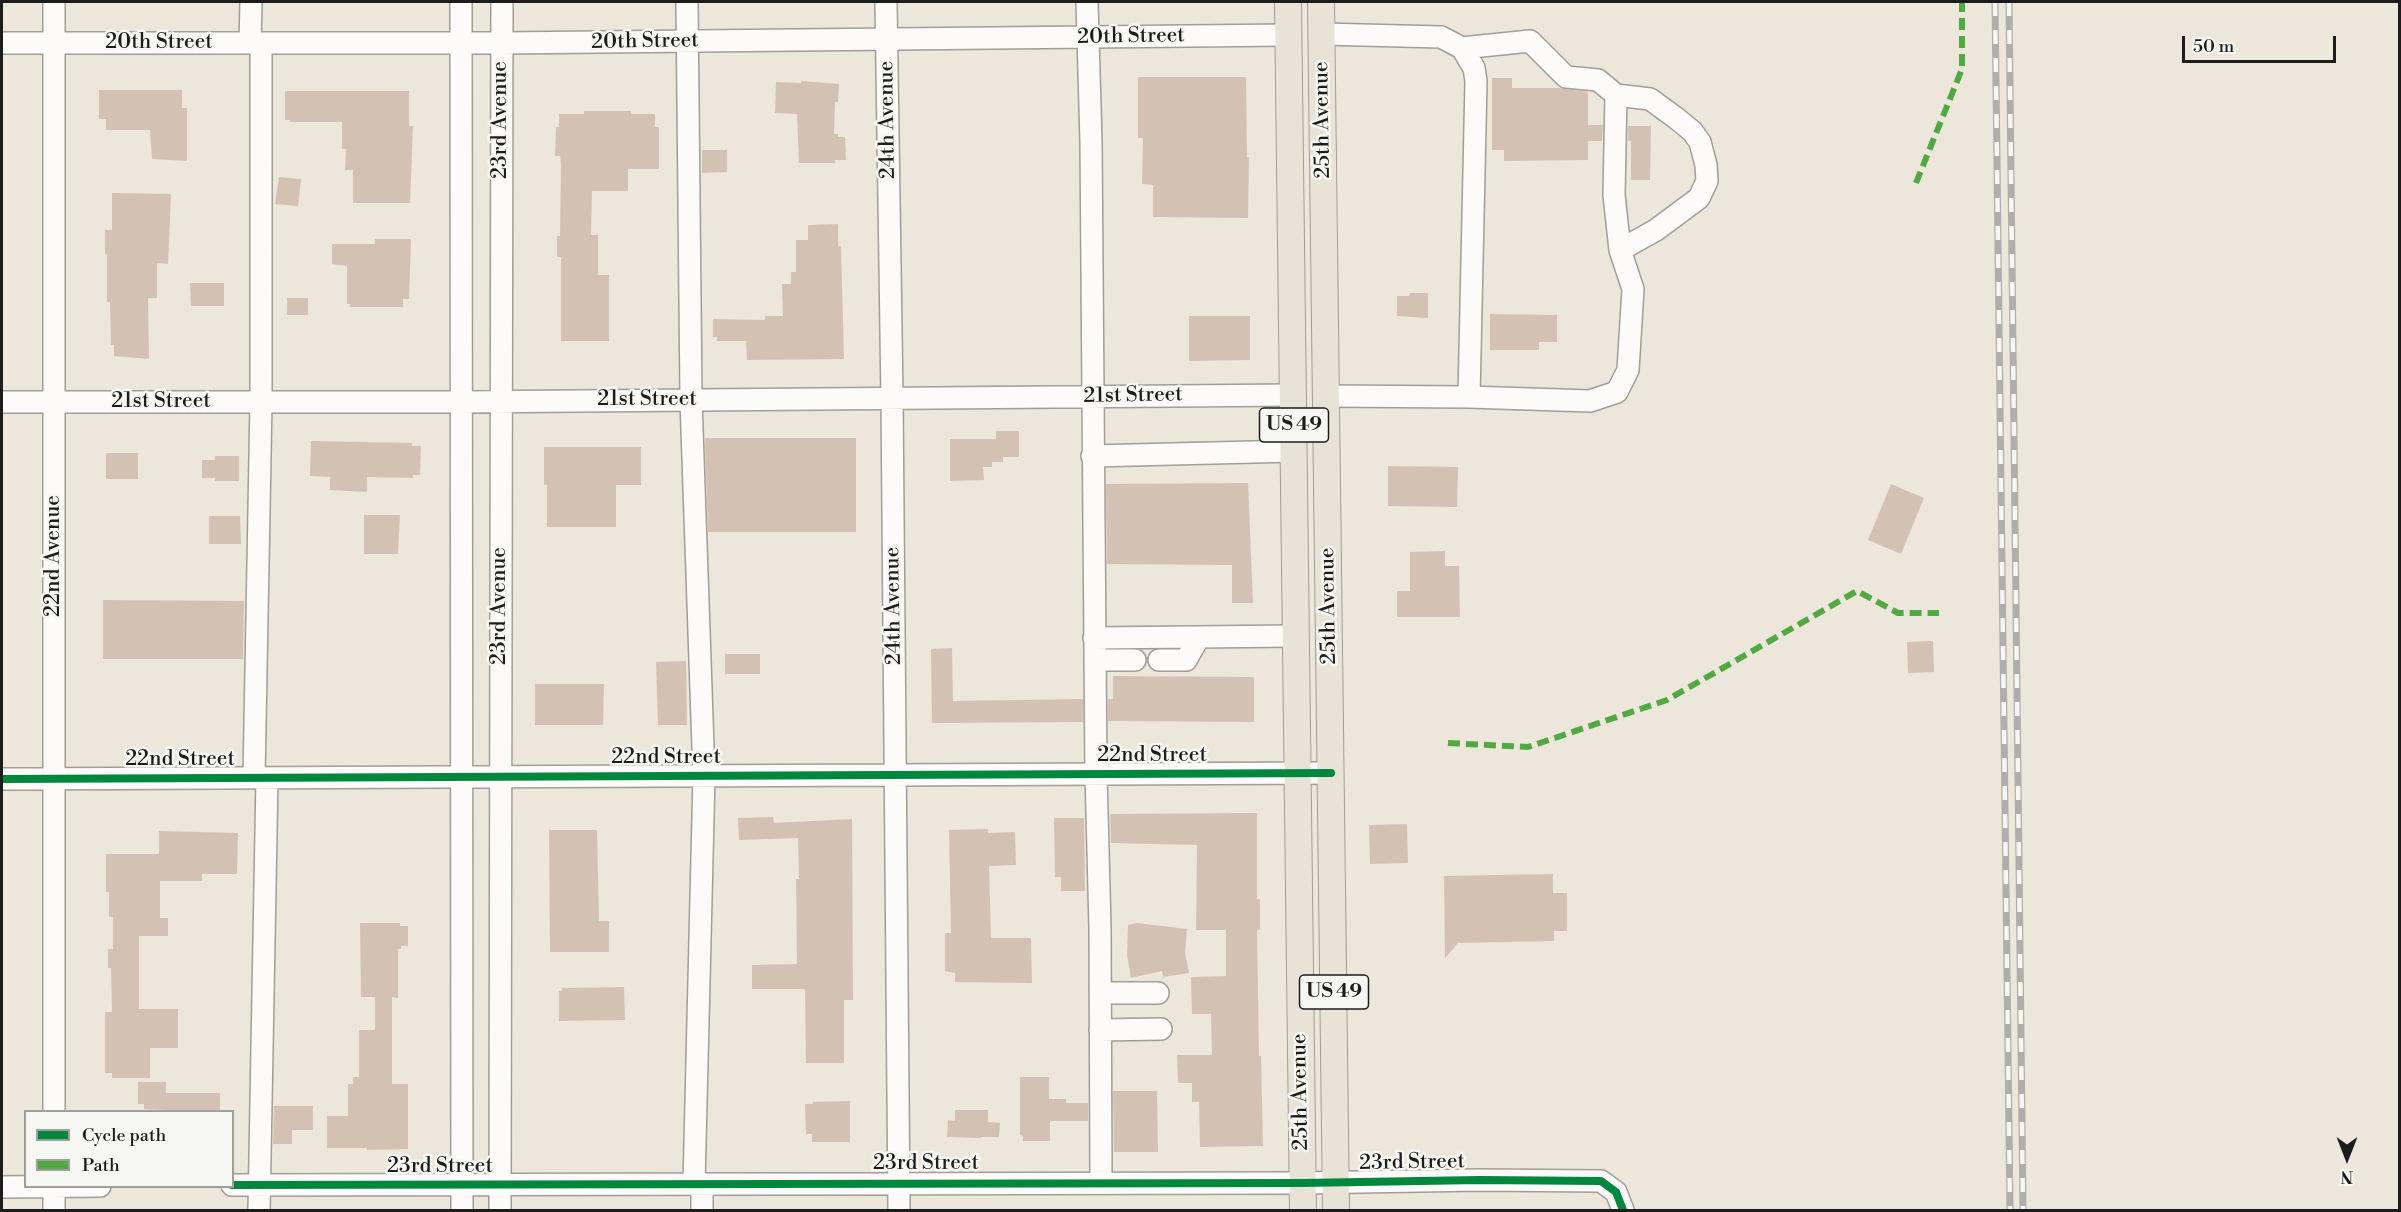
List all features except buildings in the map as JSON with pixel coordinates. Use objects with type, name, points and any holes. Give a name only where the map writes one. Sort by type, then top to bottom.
[{"type":"main road","name":"25th Avenue","points":[[1288,2],[1303,1210]]},
{"type":"main road","name":"25th Avenue","points":[[1322,2],[1336,1210]]},
{"type":"street","name":"22nd Avenue","points":[[54,2],[54,1110]]},
{"type":"street","points":[[251,2],[256,43],[261,402],[259,1210]]},
{"type":"street","name":"23rd Avenue","points":[[461,2],[462,1210]]},
{"type":"street","name":"23rd Avenue","points":[[500,1210],[502,2]]},
{"type":"street","points":[[687,2],[691,400],[704,776],[698,1184],[702,1210]]},
{"type":"street","name":"24th Avenue","points":[[886,2],[899,1210]]},
{"type":"street","points":[[1087,2],[1094,638],[1101,993],[1101,1182]]},
{"type":"street","points":[[1322,34],[1441,37],[1462,48],[1474,68],[1476,81],[1469,397]]},
{"type":"street","name":"20th Street","points":[[2,43],[502,43],[1288,35]]},
{"type":"street","points":[[1462,48],[1530,41],[1566,77],[1599,80],[1616,95],[1650,99],[1692,131],[1700,142],[1707,165],[1707,181],[1699,198],[1656,230],[1620,250]]},
{"type":"street","points":[[1326,396],[1469,397],[1590,402],[1617,392],[1628,370],[1633,289],[1620,250],[1614,195],[1616,95]]},
{"type":"street","name":"21st Street","points":[[2,402],[500,402],[1293,395]]},
{"type":"street","points":[[1092,456],[1294,451]]},
{"type":"street","points":[[1094,638],[1296,636]]},
{"type":"street","points":[[1159,660],[1186,660],[1199,637]]},
{"type":"street","points":[[1095,660],[1134,660]]},
{"type":"street","name":"22nd Street","points":[[2,779],[1331,773]]},
{"type":"street","points":[[1101,993],[1158,993]]},
{"type":"street","points":[[1100,1030],[1161,1029]]},
{"type":"street","name":"23rd Street","points":[[234,1185],[1601,1181],[1619,1201]]},
{"type":"street","points":[[2,1187],[24,1187]]},
{"type":"street","points":[[54,1188],[54,1210]]},
{"type":"railway","points":[[1995,2],[2010,1210]]},
{"type":"railway","points":[[2009,2],[2023,1210]]},
{"type":"marked path","points":[[1916,183],[1962,69],[1962,2]]},
{"type":"marked path","points":[[1448,743],[1528,747],[1667,700],[1857,591],[1898,613],[1939,613]]},
{"type":"cycle path","points":[[2,779],[1331,773]]},
{"type":"cycle path","points":[[234,1185],[1601,1181],[1616,1192],[1623,1210]]}]
